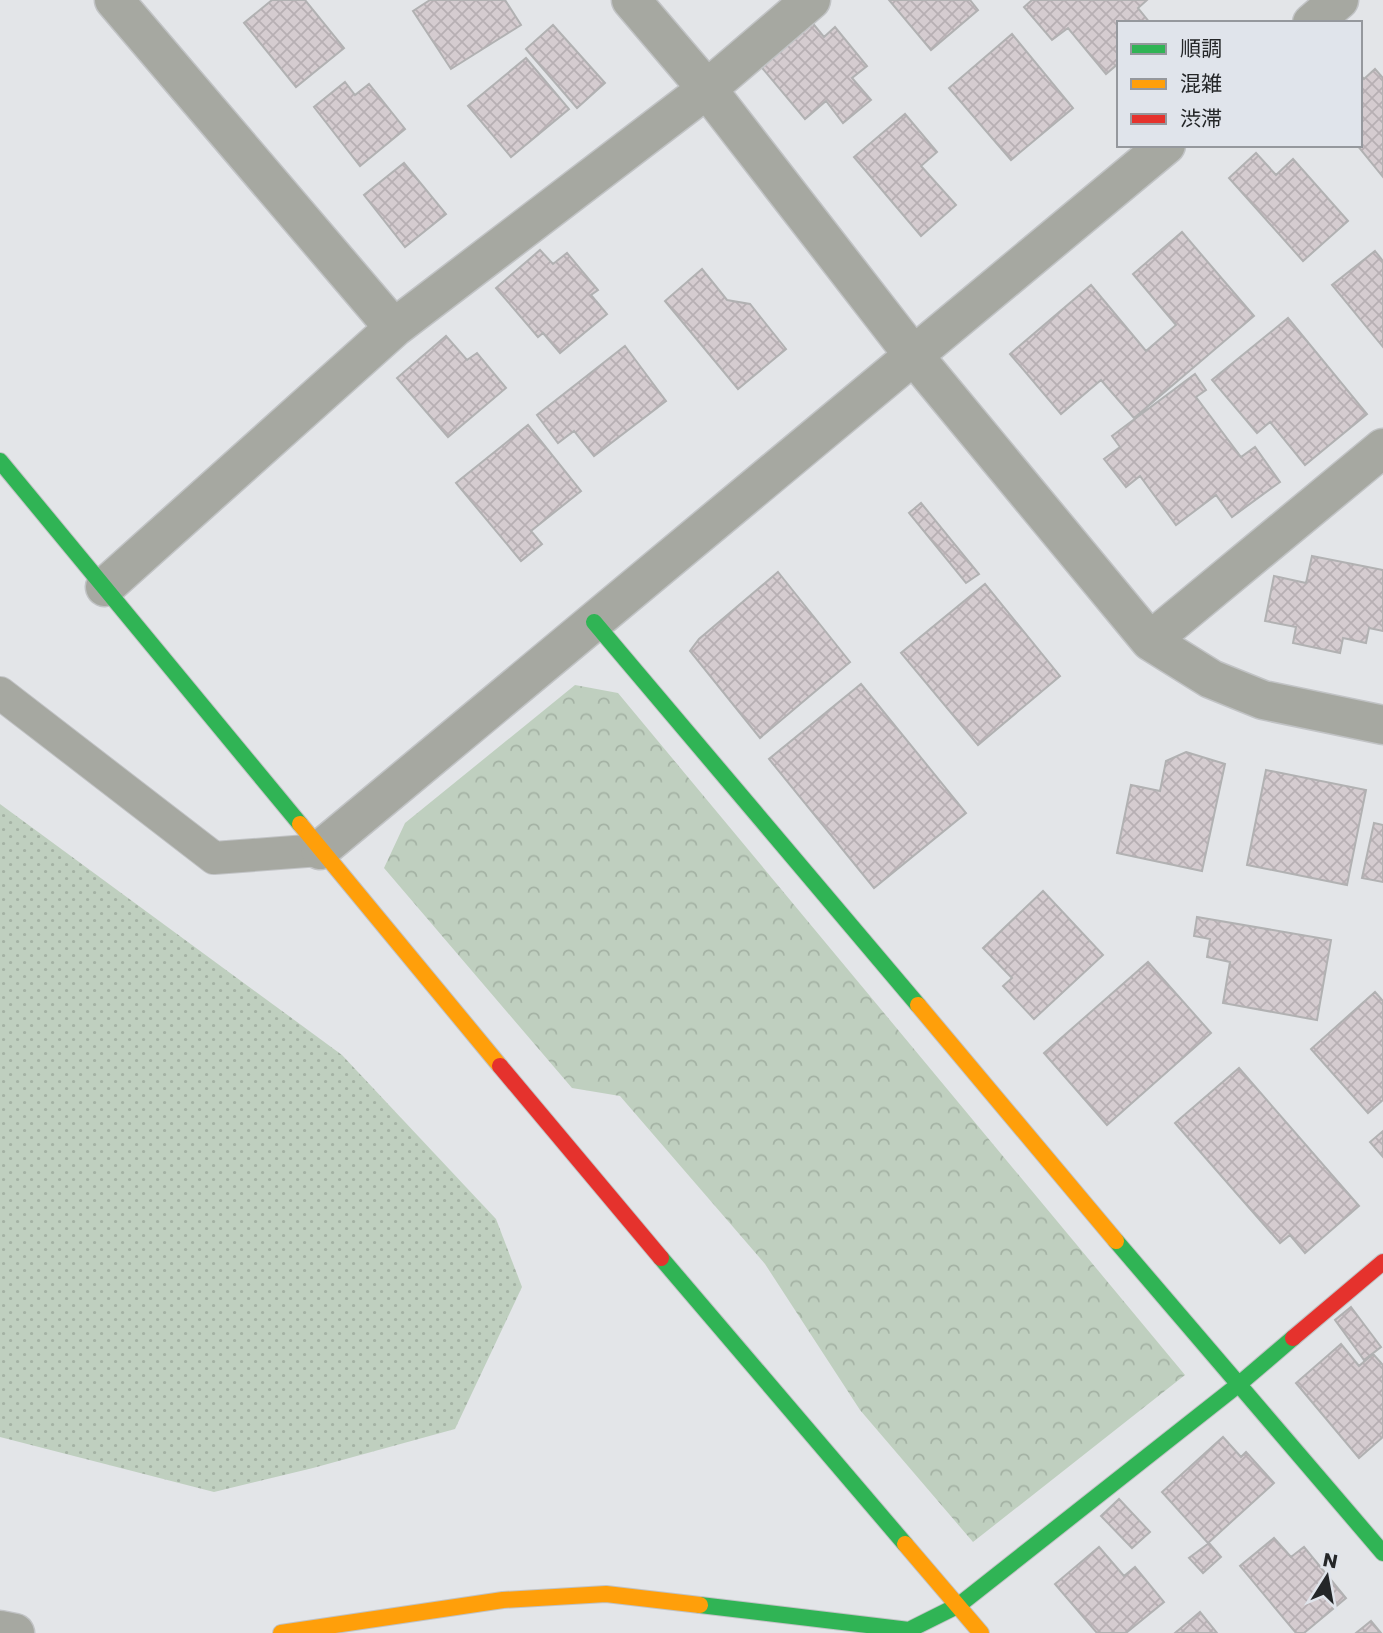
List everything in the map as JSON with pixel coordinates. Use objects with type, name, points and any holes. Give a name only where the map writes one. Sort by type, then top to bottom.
[{"type":"street","points":[[114,0],[394,328]]},
{"type":"street","points":[[631,0],[707,89],[914,356],[1150,641],[1211,679],[1263,700],[1383,725]]},
{"type":"street","points":[[105,587],[394,328],[707,89],[811,0]]},
{"type":"street","points":[[1314,21],[1339,0]]},
{"type":"street","points":[[320,850],[1164,147]]},
{"type":"street","points":[[1150,641],[1383,448]]},
{"type":"street","points":[[0,461],[620,1211],[981,1633]]},
{"type":"street","points":[[594,622],[1383,1553]]},
{"type":"street","points":[[281,1633],[503,1600],[606,1594],[909,1630],[959,1605],[1238,1385],[1383,1262]]},
{"type":"street","points":[[0,1630],[15,1633]]},
{"type":"lane","points":[[0,693],[214,858],[320,850]]},
{"type":"green space","points":[[575,685],[618,693],[1185,1375],[973,1542],[860,1410],[765,1264],[620,1096],[572,1088],[384,868],[405,823]]},
{"type":"green space","points":[[0,804],[342,1055],[496,1219],[522,1287],[455,1429],[214,1492],[0,1437]]},
{"type":"building","points":[[272,0],[305,0],[344,48],[296,87],[244,23]]},
{"type":"building","points":[[430,0],[505,0],[521,25],[451,69],[413,11]]},
{"type":"building","points":[[889,0],[970,0],[978,10],[931,50]]},
{"type":"building","points":[[1032,0],[1147,0],[1138,8],[1148,21],[1117,21],[1117,65],[1106,74],[1068,28],[1052,40],[1024,7]]},
{"type":"building","points":[[810,20],[824,37],[835,27],[867,66],[852,78],[871,100],[843,123],[826,101],[805,119],[758,63]]},
{"type":"building","points":[[553,25],[605,83],[577,108],[526,49]]},
{"type":"building","points":[[1012,34],[1073,108],[1011,160],[949,88]]},
{"type":"building","points":[[526,58],[569,109],[511,157],[468,106]]},
{"type":"building","points":[[1375,69],[1383,78],[1383,177],[1359,147],[1362,147],[1362,76],[1364,79]]},
{"type":"building","points":[[345,82],[355,95],[369,84],[405,129],[360,166],[314,107]]},
{"type":"building","points":[[905,114],[937,152],[921,166],[956,205],[921,236],[854,157]]},
{"type":"building","points":[[1256,153],[1276,175],[1293,159],[1348,221],[1303,261],[1229,178]]},
{"type":"building","points":[[404,163],[446,214],[405,247],[364,195]]},
{"type":"building","points":[[1182,232],[1254,316],[1134,418],[1101,380],[1061,414],[1010,354],[1091,285],[1146,351],[1176,325],[1133,274]]},
{"type":"building","points":[[540,250],[553,264],[567,253],[598,290],[591,295],[607,314],[560,353],[543,333],[538,337],[496,288]]},
{"type":"building","points":[[1375,251],[1383,261],[1383,347],[1332,285]]},
{"type":"building","points":[[702,269],[727,300],[750,304],[786,349],[738,389],[665,301]]},
{"type":"building","points":[[1288,318],[1367,414],[1305,465],[1270,422],[1257,433],[1212,380]]},
{"type":"building","points":[[446,336],[467,360],[477,353],[506,388],[448,437],[397,378]]},
{"type":"building","points":[[625,346],[666,401],[594,456],[574,431],[558,443],[537,415]]},
{"type":"building","points":[[1195,374],[1206,390],[1196,397],[1241,457],[1255,447],[1280,482],[1232,517],[1216,495],[1176,525],[1140,476],[1126,487],[1104,459],[1120,447],[1112,436]]},
{"type":"building","points":[[528,425],[581,491],[531,531],[542,544],[521,561],[456,483]]},
{"type":"building","points":[[921,503],[979,574],[966,583],[909,513]]},
{"type":"building","points":[[1312,556],[1383,570],[1383,631],[1369,628],[1366,643],[1343,638],[1340,653],[1293,643],[1296,627],[1265,621],[1274,576],[1306,583]]},
{"type":"building","points":[[778,572],[850,662],[760,738],[690,651],[699,639]]},
{"type":"building","points":[[985,584],[1060,676],[978,745],[901,653]]},
{"type":"building","points":[[861,684],[966,813],[874,888],[769,759]]},
{"type":"building","points":[[1186,752],[1225,764],[1202,871],[1117,853],[1131,785],[1160,791],[1166,761]]},
{"type":"building","points":[[1266,770],[1366,790],[1347,885],[1247,865]]},
{"type":"building","points":[[1374,823],[1383,825],[1383,882],[1362,878]]},
{"type":"building","points":[[1043,891],[1103,955],[1034,1019],[1003,986],[1012,978],[983,948]]},
{"type":"building","points":[[1197,917],[1331,940],[1317,1020],[1223,1003],[1230,962],[1207,957],[1210,939],[1194,936]]},
{"type":"building","points":[[1148,962],[1211,1033],[1107,1125],[1044,1053]]},
{"type":"building","points":[[1375,992],[1383,1001],[1383,1100],[1368,1113],[1311,1049]]},
{"type":"building","points":[[1239,1068],[1359,1206],[1305,1253],[1290,1235],[1280,1243],[1175,1123]]},
{"type":"building","points":[[1383,1131],[1383,1157],[1370,1142]]},
{"type":"building","points":[[1351,1307],[1381,1347],[1364,1360],[1335,1320]]},
{"type":"building","points":[[1341,1344],[1359,1366],[1373,1354],[1383,1365],[1383,1437],[1359,1458],[1296,1383]]},
{"type":"building","points":[[1223,1437],[1241,1457],[1246,1452],[1274,1483],[1208,1543],[1162,1492]]},
{"type":"building","points":[[1119,1499],[1150,1532],[1132,1548],[1101,1516]]},
{"type":"building","points":[[1274,1538],[1291,1557],[1304,1547],[1346,1598],[1304,1633],[1296,1633],[1240,1566]]},
{"type":"building","points":[[1209,1543],[1221,1557],[1203,1573],[1189,1558]]},
{"type":"building","points":[[1099,1547],[1124,1576],[1135,1567],[1164,1602],[1126,1633],[1097,1633],[1055,1584]]},
{"type":"building","points":[[1200,1612],[1217,1633],[1175,1633]]},
{"type":"building","points":[[1371,1621],[1381,1633],[1356,1633]]},
{"type":"traffic: fast","points":[[0,461],[300,824]]},
{"type":"traffic: fast","points":[[594,622],[918,1005]]},
{"type":"traffic: fast","points":[[1116,1241],[1383,1553]]},
{"type":"traffic: fast","points":[[661,1258],[905,1544]]},
{"type":"traffic: fast","points":[[700,1605],[909,1630],[959,1605],[1238,1385],[1293,1338]]},
{"type":"traffic: slow","points":[[300,824],[500,1066]]},
{"type":"traffic: slow","points":[[918,1005],[1116,1241]]},
{"type":"traffic: slow","points":[[905,1544],[981,1633]]},
{"type":"traffic: slow","points":[[281,1633],[503,1600],[606,1594],[700,1605]]},
{"type":"traffic: jam","points":[[500,1066],[661,1258]]},
{"type":"traffic: jam","points":[[1293,1338],[1383,1262]]}]
